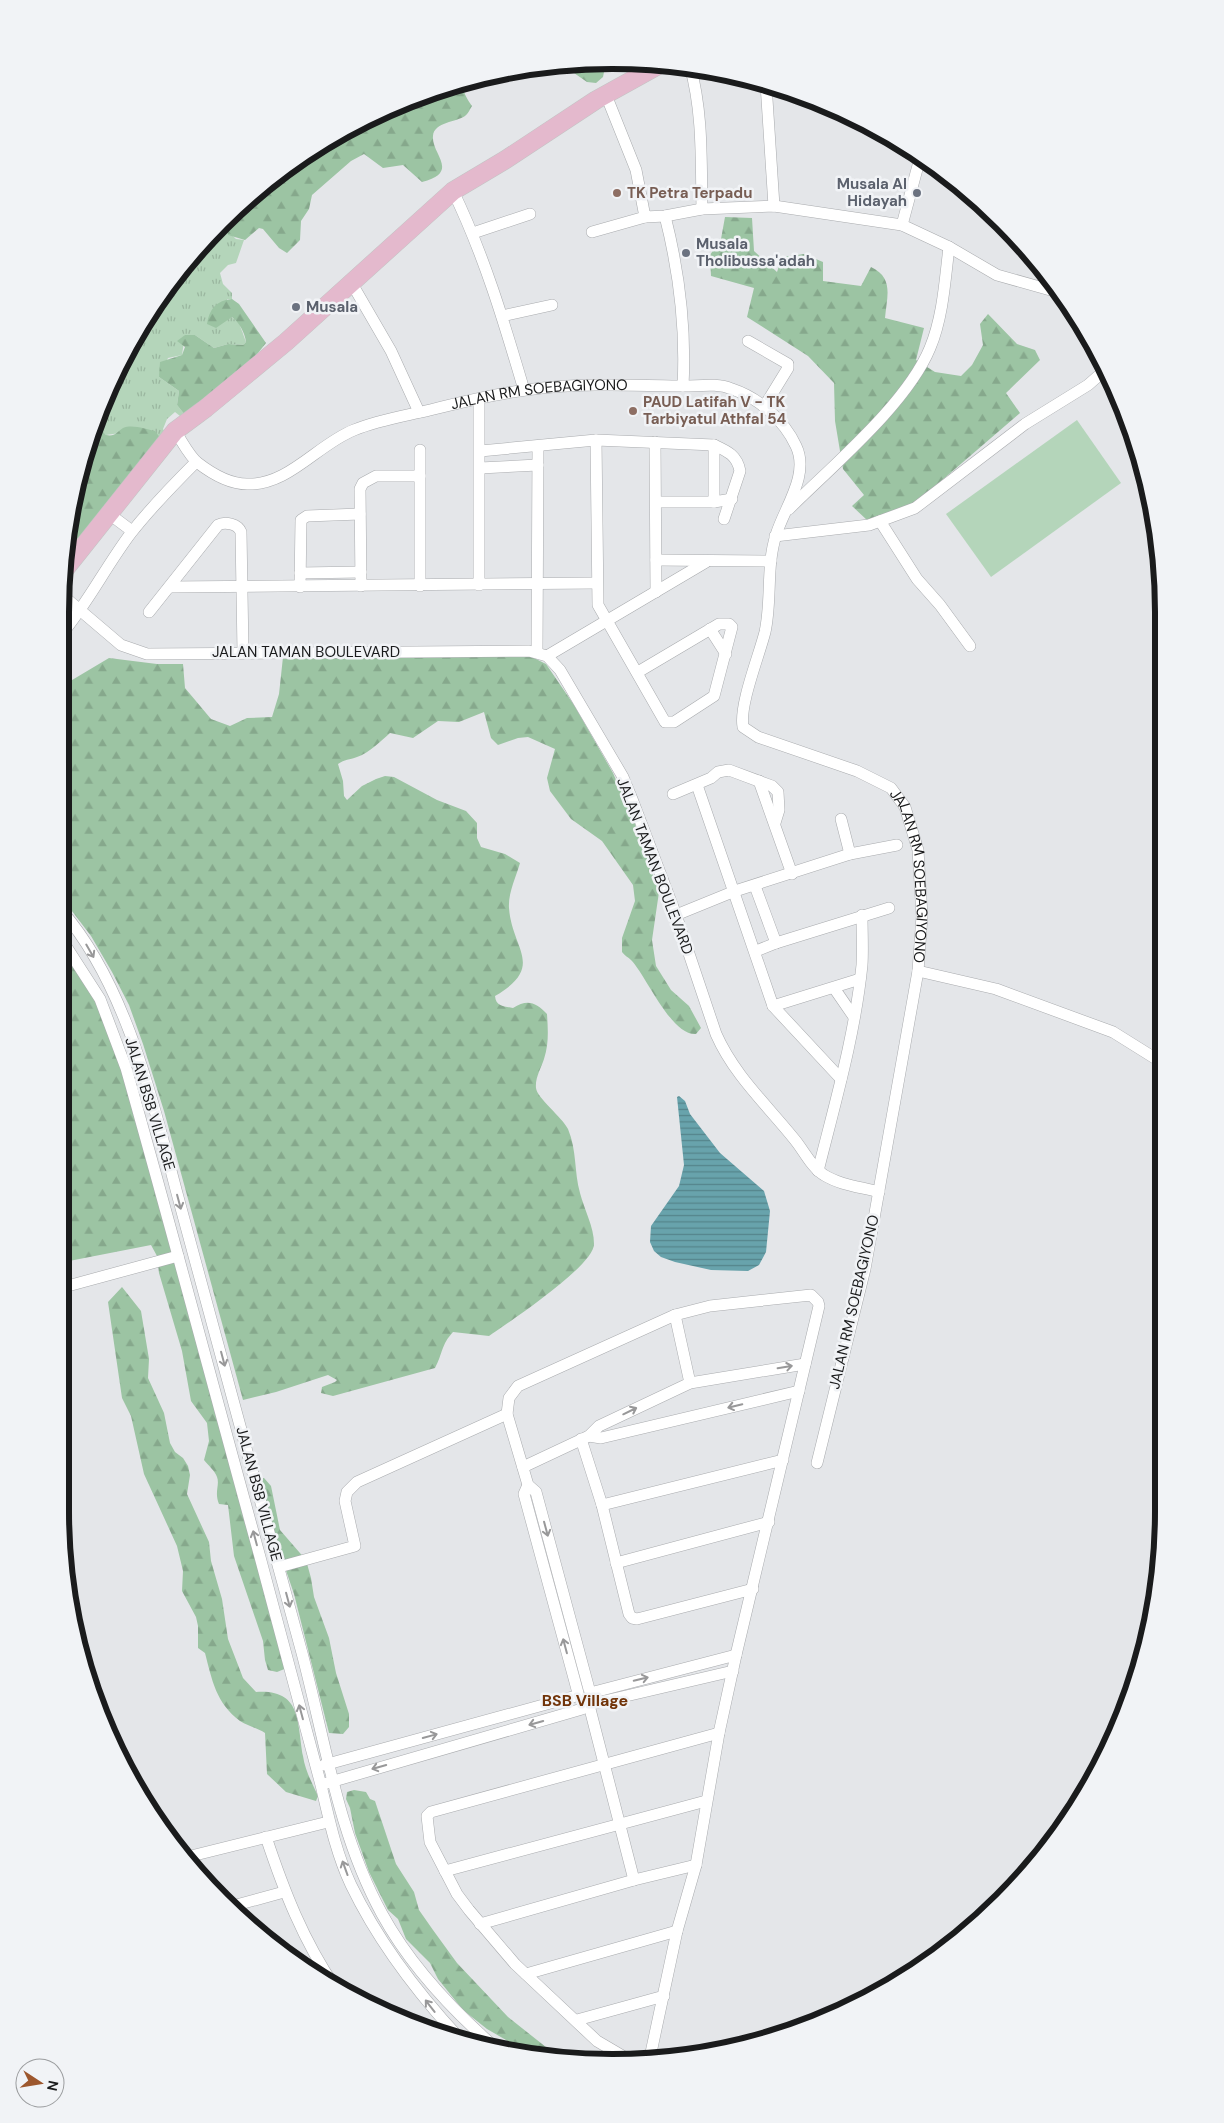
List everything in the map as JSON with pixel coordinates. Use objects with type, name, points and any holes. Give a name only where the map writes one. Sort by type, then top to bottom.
[{"type":"main road","points":[[71,561],[175,431],[286,342],[453,190],[505,160],[606,95],[650,70]]},
{"type":"street","points":[[692,75],[698,105],[702,209]]},
{"type":"street","points":[[766,91],[774,206]]},
{"type":"street","points":[[606,95],[636,170],[645,217]]},
{"type":"street","points":[[902,226],[919,163]]},
{"type":"street","points":[[453,190],[473,233],[502,316],[524,390]]},
{"type":"street","points":[[592,232],[645,217],[665,216],[702,209],[774,206],[902,226],[949,247],[997,275],[1049,290]]},
{"type":"street","points":[[473,233],[530,214]]},
{"type":"street","points":[[665,216],[676,258],[684,365],[683,386]]},
{"type":"street","points":[[783,515],[892,406],[919,370],[931,348],[938,321],[949,247]]},
{"type":"street","points":[[351,282],[391,351],[419,412]]},
{"type":"street","points":[[502,316],[552,305]]},
{"type":"street","points":[[748,341],[788,364],[788,368],[764,407]]},
{"type":"street","points":[[775,536],[869,525],[916,508],[1025,424],[1088,385],[1100,374]]},
{"type":"street","name":"JALAN RM SOEBAGIYONO","points":[[175,431],[196,462],[226,480],[237,483],[258,484],[282,475],[339,436],[379,421],[419,412],[524,390],[576,385],[704,385],[729,387],[751,397],[773,414],[797,448],[800,463],[798,479],[775,536],[771,561],[767,618],[744,708],[743,727],[758,737],[876,779],[891,788],[899,797],[910,820],[918,850],[922,916],[918,971],[865,1269],[817,1463]]},
{"type":"street","points":[[479,399],[479,585]]},
{"type":"street","points":[[480,451],[596,440],[714,445],[730,452],[739,464],[740,471],[724,519]]},
{"type":"street","points":[[596,440],[598,605],[638,672],[663,719],[668,723],[674,722],[714,696],[731,638],[731,625],[719,624],[638,672]]},
{"type":"street","points":[[655,442],[656,592]]},
{"type":"street","points":[[714,445],[714,502]]},
{"type":"street","points":[[538,447],[538,584],[542,654],[607,622],[706,562]]},
{"type":"street","points":[[420,450],[420,586]]},
{"type":"street","points":[[69,624],[132,531],[196,462]]},
{"type":"street","points":[[480,468],[538,465]]},
{"type":"street","points":[[361,586],[360,489],[362,483],[370,478],[420,476]]},
{"type":"street","points":[[656,502],[714,502],[732,499]]},
{"type":"street","points":[[108,513],[132,531]]},
{"type":"street","points":[[300,586],[301,524],[304,517],[360,514]]},
{"type":"street","points":[[880,522],[917,579],[940,605],[970,646]]},
{"type":"street","points":[[149,612],[221,523],[240,528],[243,652]]},
{"type":"street","points":[[656,560],[706,562],[771,561]]},
{"type":"street","points":[[300,573],[361,572]]},
{"type":"street","points":[[170,588],[420,586],[597,582]]},
{"type":"street","name":"JALAN TAMAN BOULEVARD","points":[[69,601],[122,645],[141,652],[542,654],[560,670],[623,777],[676,915],[716,1034],[725,1054],[735,1069],[796,1140],[818,1171],[840,1182],[879,1192]]},
{"type":"street","points":[[710,630],[726,654]]},
{"type":"street","points":[[672,794],[697,785],[718,772],[729,770],[760,781],[792,874]]},
{"type":"street","points":[[697,785],[756,951],[773,1006],[841,1079]]},
{"type":"street","points":[[840,819],[850,854]]},
{"type":"street","points":[[676,915],[735,890],[755,886],[850,854],[897,845]]},
{"type":"street","points":[[755,886],[776,943]]},
{"type":"street","points":[[756,951],[862,915],[889,908]]},
{"type":"street","points":[[818,1171],[854,1017],[860,979],[862,915]]},
{"type":"street","name":"JALAN BSB VILLAGE","points":[[69,921],[84,941],[120,1009],[155,1113],[279,1567],[334,1780],[361,1871],[382,1915],[400,1944],[433,1987],[486,2039]]},
{"type":"street","points":[[69,951],[100,999],[126,1068],[321,1785],[328,1822],[350,1882],[372,1925],[394,1958],[452,2030]]},
{"type":"street","points":[[918,971],[996,988],[1113,1032],[1155,1058]]},
{"type":"street","points":[[773,1006],[860,979]]},
{"type":"street","points":[[834,988],[854,1017]]},
{"type":"street","points":[[69,1286],[178,1256]]},
{"type":"street","points":[[634,1880],[536,1492],[528,1485],[507,1414],[509,1398],[518,1386],[675,1315],[710,1306],[811,1295],[818,1302],[819,1306],[736,1655],[706,1801],[696,1865],[677,1931],[651,2053]]},
{"type":"street","points":[[675,1315],[690,1382]]},
{"type":"street","points":[[523,1467],[585,1438],[599,1426],[690,1382],[805,1364]]},
{"type":"street","points":[[585,1438],[601,1438],[799,1390]]},
{"type":"street","points":[[279,1567],[355,1546],[345,1501],[347,1492],[356,1482],[507,1414]]},
{"type":"street","points":[[585,1438],[629,1614],[632,1618],[637,1619],[752,1590]]},
{"type":"street","points":[[602,1505],[783,1460]]},
{"type":"street","points":[[528,1485],[524,1494],[577,1694],[576,1704],[733,1671]]},
{"type":"street","points":[[616,1563],[769,1522]]},
{"type":"street","points":[[321,1785],[736,1655]]},
{"type":"street","points":[[316,1768],[577,1694],[583,1689],[590,1700]]},
{"type":"street","points":[[619,2054],[597,2041],[577,2020],[526,1974],[480,1924],[457,1894],[430,1842],[427,1816],[431,1812],[719,1734]]},
{"type":"street","points":[[355,1756],[360,1772]]},
{"type":"street","points":[[446,1871],[620,1822],[706,1801]]},
{"type":"street","points":[[193,1856],[328,1822]]},
{"type":"street","points":[[266,1837],[284,1892],[298,1926],[324,1971]]},
{"type":"street","points":[[480,1924],[634,1880],[696,1865]]},
{"type":"street","points":[[238,1904],[284,1892]]},
{"type":"street","points":[[526,1974],[677,1931]]},
{"type":"street","points":[[577,2020],[664,1996]]},
{"type":"street","points":[[477,2037],[480,2034]]},
{"type":"green space","points":[[605,69],[603,77],[596,83],[587,82],[570,70]]},
{"type":"green space","points":[[464,89],[472,106],[468,113],[461,118],[441,125],[434,131],[434,143],[442,168],[440,173],[434,178],[422,182],[403,165],[383,168],[364,154],[351,161],[312,195],[309,209],[301,221],[300,240],[287,253],[279,248],[263,229],[259,228],[245,240],[228,235],[227,229],[254,204],[310,160],[340,142],[404,110]]},
{"type":"green space","points":[[725,217],[752,218],[754,251],[777,272],[782,257],[804,254],[823,262],[823,281],[861,286],[871,267],[878,271],[886,282],[887,288],[885,318],[924,328],[916,360],[935,372],[961,376],[972,365],[983,345],[980,324],[988,314],[1017,344],[1035,350],[1040,360],[1006,393],[1020,413],[912,506],[868,521],[852,506],[864,495],[843,469],[835,421],[834,383],[808,356],[747,317],[754,288],[711,276],[710,255],[721,239]]},
{"type":"green space","points":[[227,230],[236,239],[244,240],[236,263],[228,265],[220,273],[223,284],[232,293],[232,299],[227,299],[227,319],[232,317],[239,323],[246,342],[243,345],[228,344],[214,348],[195,335],[185,335],[182,355],[168,358],[159,377],[179,391],[177,405],[185,415],[180,416],[175,412],[167,419],[163,429],[165,433],[161,439],[120,433],[106,435],[101,429],[110,404],[142,340],[160,310],[181,281]]},
{"type":"green space","points":[[232,299],[239,304],[266,343],[238,378],[185,415],[177,405],[179,391],[159,377],[160,362],[182,355],[185,347],[177,341],[185,335],[195,335],[214,348],[228,344],[243,345],[246,342],[244,335],[232,317],[216,328],[207,324],[212,310],[218,303]]},
{"type":"green space","points":[[1077,420],[1121,483],[991,577],[946,514]]},
{"type":"green space","points":[[135,427],[155,431],[161,439],[72,549],[87,471],[101,429],[106,435],[114,435],[123,428]]},
{"type":"green space","points":[[498,656],[532,657],[546,664],[574,705],[613,773],[635,824],[659,892],[652,940],[656,966],[671,990],[689,1006],[701,1028],[696,1034],[687,1032],[677,1025],[668,1015],[631,960],[622,952],[622,938],[635,901],[633,885],[602,841],[571,819],[550,791],[547,778],[555,749],[528,737],[518,738],[498,745],[491,738],[484,712],[459,722],[438,721],[413,738],[390,733],[366,753],[338,764],[343,781],[344,796],[347,800],[362,786],[376,779],[385,776],[394,777],[437,800],[466,811],[477,823],[477,838],[481,847],[505,854],[520,863],[511,891],[509,908],[511,923],[522,956],[523,966],[519,976],[495,996],[497,1002],[501,1005],[513,1008],[523,1003],[531,1003],[547,1014],[547,1048],[537,1077],[536,1088],[541,1097],[565,1124],[571,1137],[578,1185],[591,1225],[594,1244],[590,1254],[566,1279],[531,1307],[489,1336],[453,1332],[444,1345],[435,1368],[333,1396],[321,1393],[322,1387],[337,1380],[328,1375],[276,1392],[243,1400],[164,1111],[143,1044],[129,1005],[112,972],[91,936],[69,907],[69,682],[109,658],[157,664],[183,664],[185,688],[211,719],[230,726],[247,718],[272,717],[279,694],[283,657]]},
{"type":"green space","points":[[69,956],[98,1000],[123,1068],[287,1668],[277,1672],[268,1670],[263,1641],[234,1556],[228,1505],[219,1504],[217,1477],[204,1460],[209,1441],[207,1423],[191,1401],[182,1351],[159,1273],[157,1256],[151,1245],[69,1261]]},
{"type":"green space","points":[[122,1287],[141,1311],[149,1359],[148,1378],[164,1413],[170,1443],[175,1452],[183,1458],[188,1466],[190,1475],[187,1494],[209,1542],[211,1561],[222,1599],[228,1639],[243,1678],[256,1692],[271,1692],[282,1696],[290,1702],[298,1720],[305,1766],[318,1796],[316,1801],[286,1792],[267,1774],[265,1733],[240,1721],[225,1707],[216,1690],[205,1653],[198,1648],[198,1626],[196,1617],[182,1591],[183,1571],[177,1546],[144,1474],[131,1416],[122,1398],[108,1302]]},
{"type":"green space","points":[[262,1478],[271,1486],[280,1530],[306,1560],[314,1597],[329,1638],[336,1673],[349,1714],[349,1727],[343,1734],[329,1733],[294,1594],[276,1541],[261,1483]]},
{"type":"green space","points":[[354,1790],[366,1792],[370,1799],[375,1801],[396,1864],[414,1892],[419,1910],[457,1963],[508,2017],[551,2051],[510,2045],[506,2040],[487,2029],[463,2010],[438,1979],[430,1963],[406,1939],[398,1919],[388,1910],[369,1872],[355,1833],[350,1808],[346,1799],[347,1792]]},
{"type":"water","points":[[679,1096],[685,1101],[690,1114],[720,1153],[764,1191],[770,1211],[766,1252],[759,1265],[748,1271],[711,1270],[675,1262],[661,1257],[654,1251],[650,1242],[651,1226],[679,1186],[684,1165],[677,1097]]},
{"type":"place","name":"TK Petra Terpadu","points":[[617,193]]},
{"type":"place","name":"Musala Al Hidayah","points":[[917,193]]},
{"type":"place","name":"Musala Tholibussa'adah","points":[[686,253]]},
{"type":"place","name":"Musala","points":[[296,307]]},
{"type":"place","name":"PAUD Latifah V - TK Tarbiyatul Athfal 54","points":[[633,411]]},
{"type":"district","name":"BSB Village","points":[[585,1700]]}]
